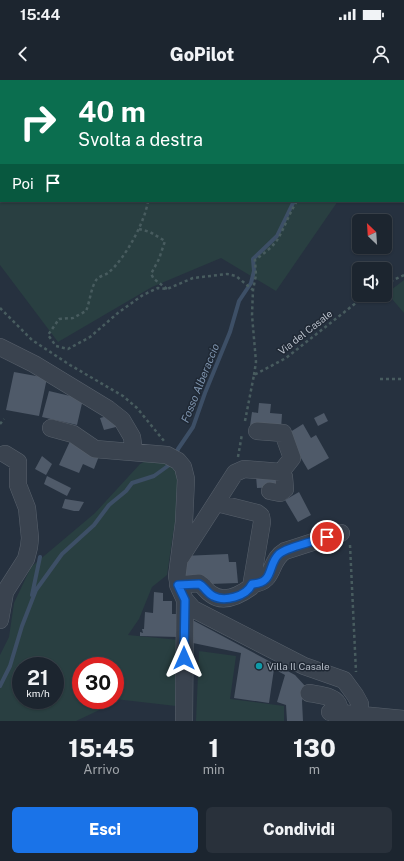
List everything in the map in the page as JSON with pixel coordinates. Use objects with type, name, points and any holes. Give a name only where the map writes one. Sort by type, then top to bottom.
[{"type":"street","points":[[0,347],[34,364],[108,409],[122,420],[132,437],[134,452]]},
{"type":"street","points":[[52,428],[73,434],[95,448],[172,458],[183,468],[186,479],[179,561],[176,576],[178,585],[185,600],[193,609],[304,666],[344,680],[360,704],[358,717]]},
{"type":"street","points":[[248,429],[283,433],[292,458],[281,472]]},
{"type":"street","points":[[0,620],[5,592],[26,559],[30,538],[27,508],[18,485],[18,462],[5,454]]},
{"type":"street","points":[[179,561],[235,473],[244,469],[281,472]]},
{"type":"street","points":[[270,491],[280,493],[285,489],[284,477],[281,472]]},
{"type":"street","points":[[178,585],[199,584],[212,595],[220,598],[230,598],[241,594],[251,587],[262,522],[261,516],[257,513],[217,503]]},
{"type":"street","points":[[252,584],[258,584],[265,581],[278,555],[284,551],[345,537]]},
{"type":"street","points":[[184,721],[185,600]]},
{"type":"street","points":[[309,693],[336,700],[339,707],[335,715],[404,719]]},
{"type":"path","points":[[148,202],[146,213],[139,229],[117,263],[108,273],[97,279],[86,311],[73,318],[59,319],[48,335],[56,346],[68,349],[90,337],[119,312],[143,295],[158,288],[167,289],[192,278],[227,274],[236,276],[253,290]]},
{"type":"path","points":[[235,473],[248,429],[256,362],[253,334],[253,290],[256,275],[255,260],[274,244],[280,236],[284,225],[297,202]]},
{"type":"path","points":[[139,229],[150,232],[164,241],[159,259],[151,274],[154,279],[167,289]]},
{"type":"path","points":[[392,280],[404,274]]},
{"type":"path","name":"Via del Casale","points":[[254,375],[286,358],[357,302]]},
{"type":"path","points":[[0,308],[32,340],[128,400],[137,408],[162,437],[172,458]]},
{"type":"path","points":[[380,379],[404,379]]},
{"type":"path","points":[[0,424],[4,419]]},
{"type":"path","points":[[345,537],[356,678]]},
{"type":"green space","points":[[0,202],[337,202],[276,291],[221,258],[152,287],[58,342],[0,265]]},
{"type":"green space","points":[[404,280],[404,313],[392,299],[392,289]]},
{"type":"green space","points":[[151,458],[171,459],[183,480],[167,575],[152,587],[139,619],[128,635],[179,640],[175,684],[176,706],[124,700],[124,657],[72,657],[72,709],[102,709],[76,721],[0,721],[0,655],[9,637],[14,603],[31,567],[95,513],[140,464]]},
{"type":"green space","points":[[199,651],[236,656],[230,699],[284,706],[284,721],[196,721]]},
{"type":"building","points":[[14,372],[47,378],[39,416],[6,410]]},
{"type":"building","points":[[49,391],[83,399],[77,425],[42,417]]},
{"type":"building","points":[[259,403],[271,404],[270,413],[282,414],[281,429],[250,426],[252,412],[258,413]]},
{"type":"building","points":[[324,413],[328,421],[318,426],[314,418]]},
{"type":"building","points":[[111,415],[120,426],[104,430],[100,418]]},
{"type":"building","points":[[303,424],[311,438],[316,435],[329,458],[308,470],[287,434]]},
{"type":"building","points":[[71,439],[99,456],[94,469],[83,464],[79,473],[59,465]]},
{"type":"building","points":[[42,456],[52,464],[46,475],[35,469]]},
{"type":"building","points":[[278,475],[279,487],[257,488],[256,476]]},
{"type":"building","points":[[47,476],[71,488],[67,496],[44,484]]},
{"type":"building","points":[[299,492],[311,515],[298,522],[285,500]]},
{"type":"building","points":[[65,499],[84,502],[79,511],[74,511],[62,508]]},
{"type":"building","points":[[228,554],[229,562],[236,562],[238,583],[210,584],[210,580],[184,581],[183,556]]},
{"type":"building","points":[[154,592],[163,593],[163,601],[172,601],[172,614],[179,614],[178,637],[140,636],[140,632],[143,633],[142,629],[144,629],[145,612],[153,613]]},
{"type":"building","name":"Villa Il Casale","points":[[185,616],[295,675],[306,687],[302,701],[303,721],[287,721],[286,705],[277,702],[285,675],[274,669],[269,703],[234,698],[241,653],[193,643]]},
{"type":"waterway","name":"Fosso Alberaccio","points":[[176,455],[178,449],[193,427],[230,332],[239,301],[251,283],[254,271],[253,259],[277,236],[294,202]]},
{"type":"waterway","name":"Fosso Alberaccio","points":[[0,686],[10,666],[22,626],[36,590],[62,554],[94,525],[109,505],[126,491],[132,483],[154,476],[172,463]]},
{"type":"waterway","points":[[32,595],[40,557]]},
{"type":"place","name":"Villa Il Casale","points":[[259,666]]},
{"type":"route","points":[[184,658],[185,600],[178,585],[199,584],[212,595],[220,598],[230,598],[241,594],[251,587],[252,584],[258,584],[265,581],[278,555],[284,551],[327,537]]}]
